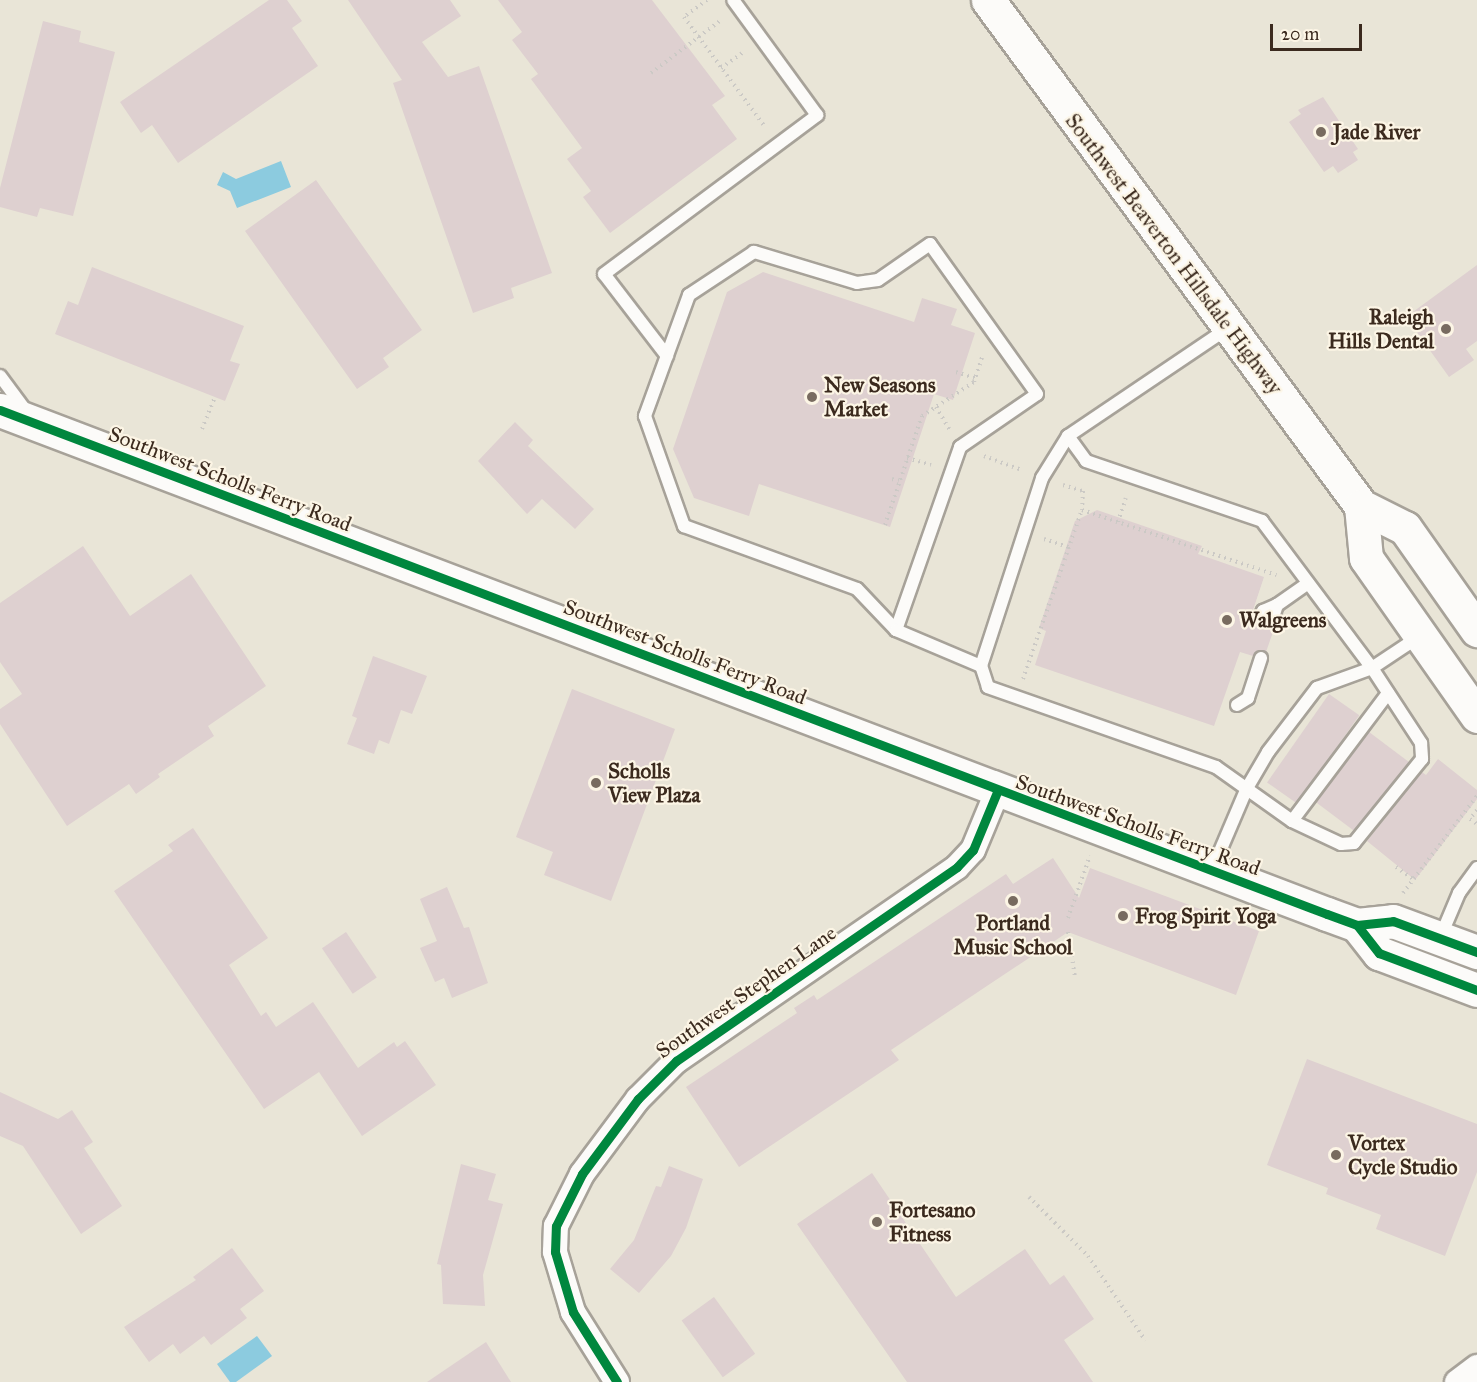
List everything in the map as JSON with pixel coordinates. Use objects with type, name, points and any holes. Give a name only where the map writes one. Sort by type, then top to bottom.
[{"type":"main road","name":"Southwest Beaverton Hillsdale Highway","points":[[988,0],[1361,506],[1405,528],[1477,630]]},
{"type":"main road","name":"Southwest Scholls Ferry Road","points":[[0,410],[997,792],[1357,925],[1393,921],[1477,952]]},
{"type":"main road","points":[[1361,506],[1366,558],[1477,716]]},
{"type":"main road","points":[[1357,925],[1379,953],[1477,990]]},
{"type":"street","name":"Southwest Stephen Lane","points":[[617,1382],[573,1312],[555,1252],[556,1226],[582,1174],[638,1099],[676,1061],[957,867],[973,850],[997,792]]},
{"type":"street","points":[[1456,1382],[1477,1367]]},
{"type":"lane","points":[[667,356],[604,274],[818,115],[735,4]]},
{"type":"lane","points":[[896,630],[960,447],[1037,394],[930,244],[878,280],[857,283],[754,252],[689,295],[645,416],[684,526],[858,589],[896,630],[981,666]]},
{"type":"lane","points":[[1068,436],[1086,461],[1262,521],[1372,668],[1421,743],[1422,759],[1354,843],[1341,844],[1292,821],[1216,767],[988,687],[981,666],[1042,478],[1068,436],[1228,327]]},
{"type":"lane","points":[[0,376],[36,424]]},
{"type":"lane","points":[[1266,619],[1263,610],[1277,605],[1308,583]]},
{"type":"lane","points":[[1211,871],[1247,788],[1268,752],[1317,688],[1372,668],[1420,636]]},
{"type":"lane","points":[[1237,705],[1248,698],[1261,658]]},
{"type":"lane","points":[[1292,821],[1388,693]]},
{"type":"lane","points":[[1440,938],[1459,893],[1477,868]]},
{"type":"path","points":[[707,0],[684,17],[778,145]]},
{"type":"path","points":[[651,73],[698,37],[735,4]]},
{"type":"path","points":[[721,68],[762,39]]},
{"type":"path","points":[[885,525],[922,417],[975,378],[991,331]]},
{"type":"path","points":[[956,372],[975,378]]},
{"type":"path","points":[[202,429],[215,397]]},
{"type":"path","points":[[936,407],[960,447],[1083,491],[1082,510],[1022,681]]},
{"type":"path","points":[[892,479],[899,481]]},
{"type":"path","points":[[1082,510],[1279,576]]},
{"type":"path","points":[[1118,522],[1121,514]]},
{"type":"path","points":[[1037,537],[1069,547]]},
{"type":"path","points":[[1396,867],[1412,881],[1453,824],[1476,799]]},
{"type":"path","points":[[1477,810],[1470,819],[1477,824]]},
{"type":"path","points":[[1068,918],[1085,868]]},
{"type":"path","points":[[1068,932],[1075,977]]},
{"type":"path","points":[[1029,1197],[1088,1256],[1145,1340]]},
{"type":"water","points":[[281,161],[291,187],[237,208],[230,191],[217,185],[223,172],[236,179]]},
{"type":"water","points":[[257,1336],[272,1356],[236,1382],[230,1382],[217,1364]]},
{"type":"building","points":[[269,0],[287,0],[302,21],[292,28],[318,66],[178,163],[152,125],[141,133],[120,102]]},
{"type":"building","points":[[348,0],[450,0],[461,16],[422,42],[448,77],[479,66],[552,273],[511,288],[514,298],[473,313],[393,83],[402,80]]},
{"type":"building","points":[[498,0],[652,0],[725,96],[712,105],[737,139],[610,233],[583,197],[591,191],[567,159],[582,148],[531,79],[538,74],[512,40],[522,32]]},
{"type":"building","points":[[43,21],[81,31],[79,42],[115,52],[73,216],[40,208],[37,217],[0,207],[0,188]]},
{"type":"building","name":"Jade River","points":[[1323,97],[1358,149],[1353,152],[1358,160],[1338,173],[1333,166],[1324,172],[1289,122],[1301,114],[1298,110]]},
{"type":"building","points":[[316,180],[422,330],[383,358],[389,367],[357,389],[245,231]]},
{"type":"building","name":"Raleigh Hills Dental","points":[[1477,265],[1477,341],[1466,349],[1474,360],[1449,377],[1406,317]]},
{"type":"building","points":[[92,267],[244,326],[230,361],[240,364],[225,401],[55,334],[68,301],[78,305]]},
{"type":"building","name":"New Seasons Market","points":[[763,272],[914,322],[922,298],[957,309],[951,325],[975,333],[953,400],[934,394],[890,527],[759,484],[749,516],[694,498],[673,449],[727,292]]},
{"type":"building","points":[[515,422],[533,440],[528,446],[594,509],[575,529],[542,499],[527,514],[478,461]]},
{"type":"building","name":"Walgreens","points":[[1097,510],[1202,546],[1198,554],[1264,577],[1251,616],[1256,624],[1274,629],[1266,652],[1259,650],[1253,656],[1240,652],[1214,726],[1035,665],[1046,631],[1039,628],[1075,521]]},
{"type":"building","points":[[83,546],[130,616],[191,574],[266,686],[208,726],[214,736],[158,774],[160,777],[136,794],[129,784],[67,826],[0,724],[0,709],[22,694],[0,662],[0,603]]},
{"type":"building","points":[[373,656],[427,676],[412,714],[401,710],[389,744],[379,740],[374,754],[347,744],[357,718],[352,716]]},
{"type":"building","name":"Scholls View Plaza","points":[[572,689],[675,729],[611,901],[544,875],[553,852],[516,837]]},
{"type":"building","points":[[1329,694],[1359,715],[1297,804],[1267,782]]},
{"type":"building","points":[[1369,732],[1409,762],[1356,832],[1316,802]]},
{"type":"building","points":[[1438,759],[1477,790],[1477,799],[1415,880],[1367,841],[1422,772],[1426,775]]},
{"type":"building","points":[[193,828],[268,938],[229,965],[261,1016],[266,1012],[276,1027],[313,1002],[358,1068],[394,1042],[397,1047],[405,1041],[436,1085],[362,1136],[319,1072],[264,1109],[114,891],[173,851],[168,845]]},
{"type":"building","points":[[1053,858],[1079,898],[1090,868],[1259,931],[1236,995],[1068,932],[891,1050],[899,1060],[739,1167],[686,1087],[797,1013],[794,1008],[814,995],[817,1000],[1006,874],[1013,884]]},
{"type":"building","points":[[447,887],[464,928],[469,927],[488,983],[452,998],[444,978],[435,982],[420,948],[437,941],[420,899]]},
{"type":"building","points":[[346,932],[377,978],[353,994],[322,948]]},
{"type":"building","points":[[1307,1059],[1477,1124],[1477,1172],[1445,1256],[1376,1229],[1381,1215],[1326,1194],[1328,1188],[1267,1165]]},
{"type":"building","points":[[0,1092],[58,1119],[72,1110],[93,1142],[84,1148],[122,1206],[81,1234],[23,1146],[0,1136]]},
{"type":"building","points":[[461,1164],[496,1174],[488,1200],[503,1204],[483,1275],[485,1306],[443,1304],[441,1265],[437,1264]]},
{"type":"building","points":[[669,1166],[703,1179],[686,1228],[671,1256],[639,1293],[610,1269],[634,1240],[656,1186],[661,1187]]},
{"type":"building","points":[[872,1173],[956,1297],[1025,1249],[1050,1285],[1064,1275],[1094,1319],[1064,1340],[1093,1382],[907,1382],[797,1224]]},
{"type":"building","points":[[232,1248],[264,1291],[240,1309],[247,1318],[211,1345],[204,1336],[180,1354],[173,1344],[149,1362],[124,1327],[196,1280],[193,1277]]},
{"type":"building","points":[[714,1297],[755,1354],[723,1377],[682,1321]]},
{"type":"building","points":[[486,1342],[511,1382],[427,1382]]},
{"type":"cycle path","points":[[0,410],[1327,914],[1357,925],[1393,921],[1477,952]]},
{"type":"cycle path","points":[[617,1382],[573,1312],[555,1252],[556,1226],[582,1174],[638,1099],[676,1061],[957,867],[973,850],[997,792]]},
{"type":"cycle path","points":[[1357,925],[1379,953],[1477,990]]},
{"type":"place","name":"Jade River","points":[[1321,132]]},
{"type":"place","name":"Raleigh Hills Dental","points":[[1446,329]]},
{"type":"place","name":"New Seasons Market","points":[[812,397]]},
{"type":"place","name":"Walgreens","points":[[1227,620]]},
{"type":"place","name":"Scholls View Plaza","points":[[596,783]]},
{"type":"place","name":"Portland Music School","points":[[1013,901]]},
{"type":"place","name":"Frog Spirit Yoga","points":[[1123,916]]},
{"type":"place","name":"Vortex Cycle Studio","points":[[1336,1155]]},
{"type":"place","name":"Fortesano Fitness","points":[[877,1222]]}]
